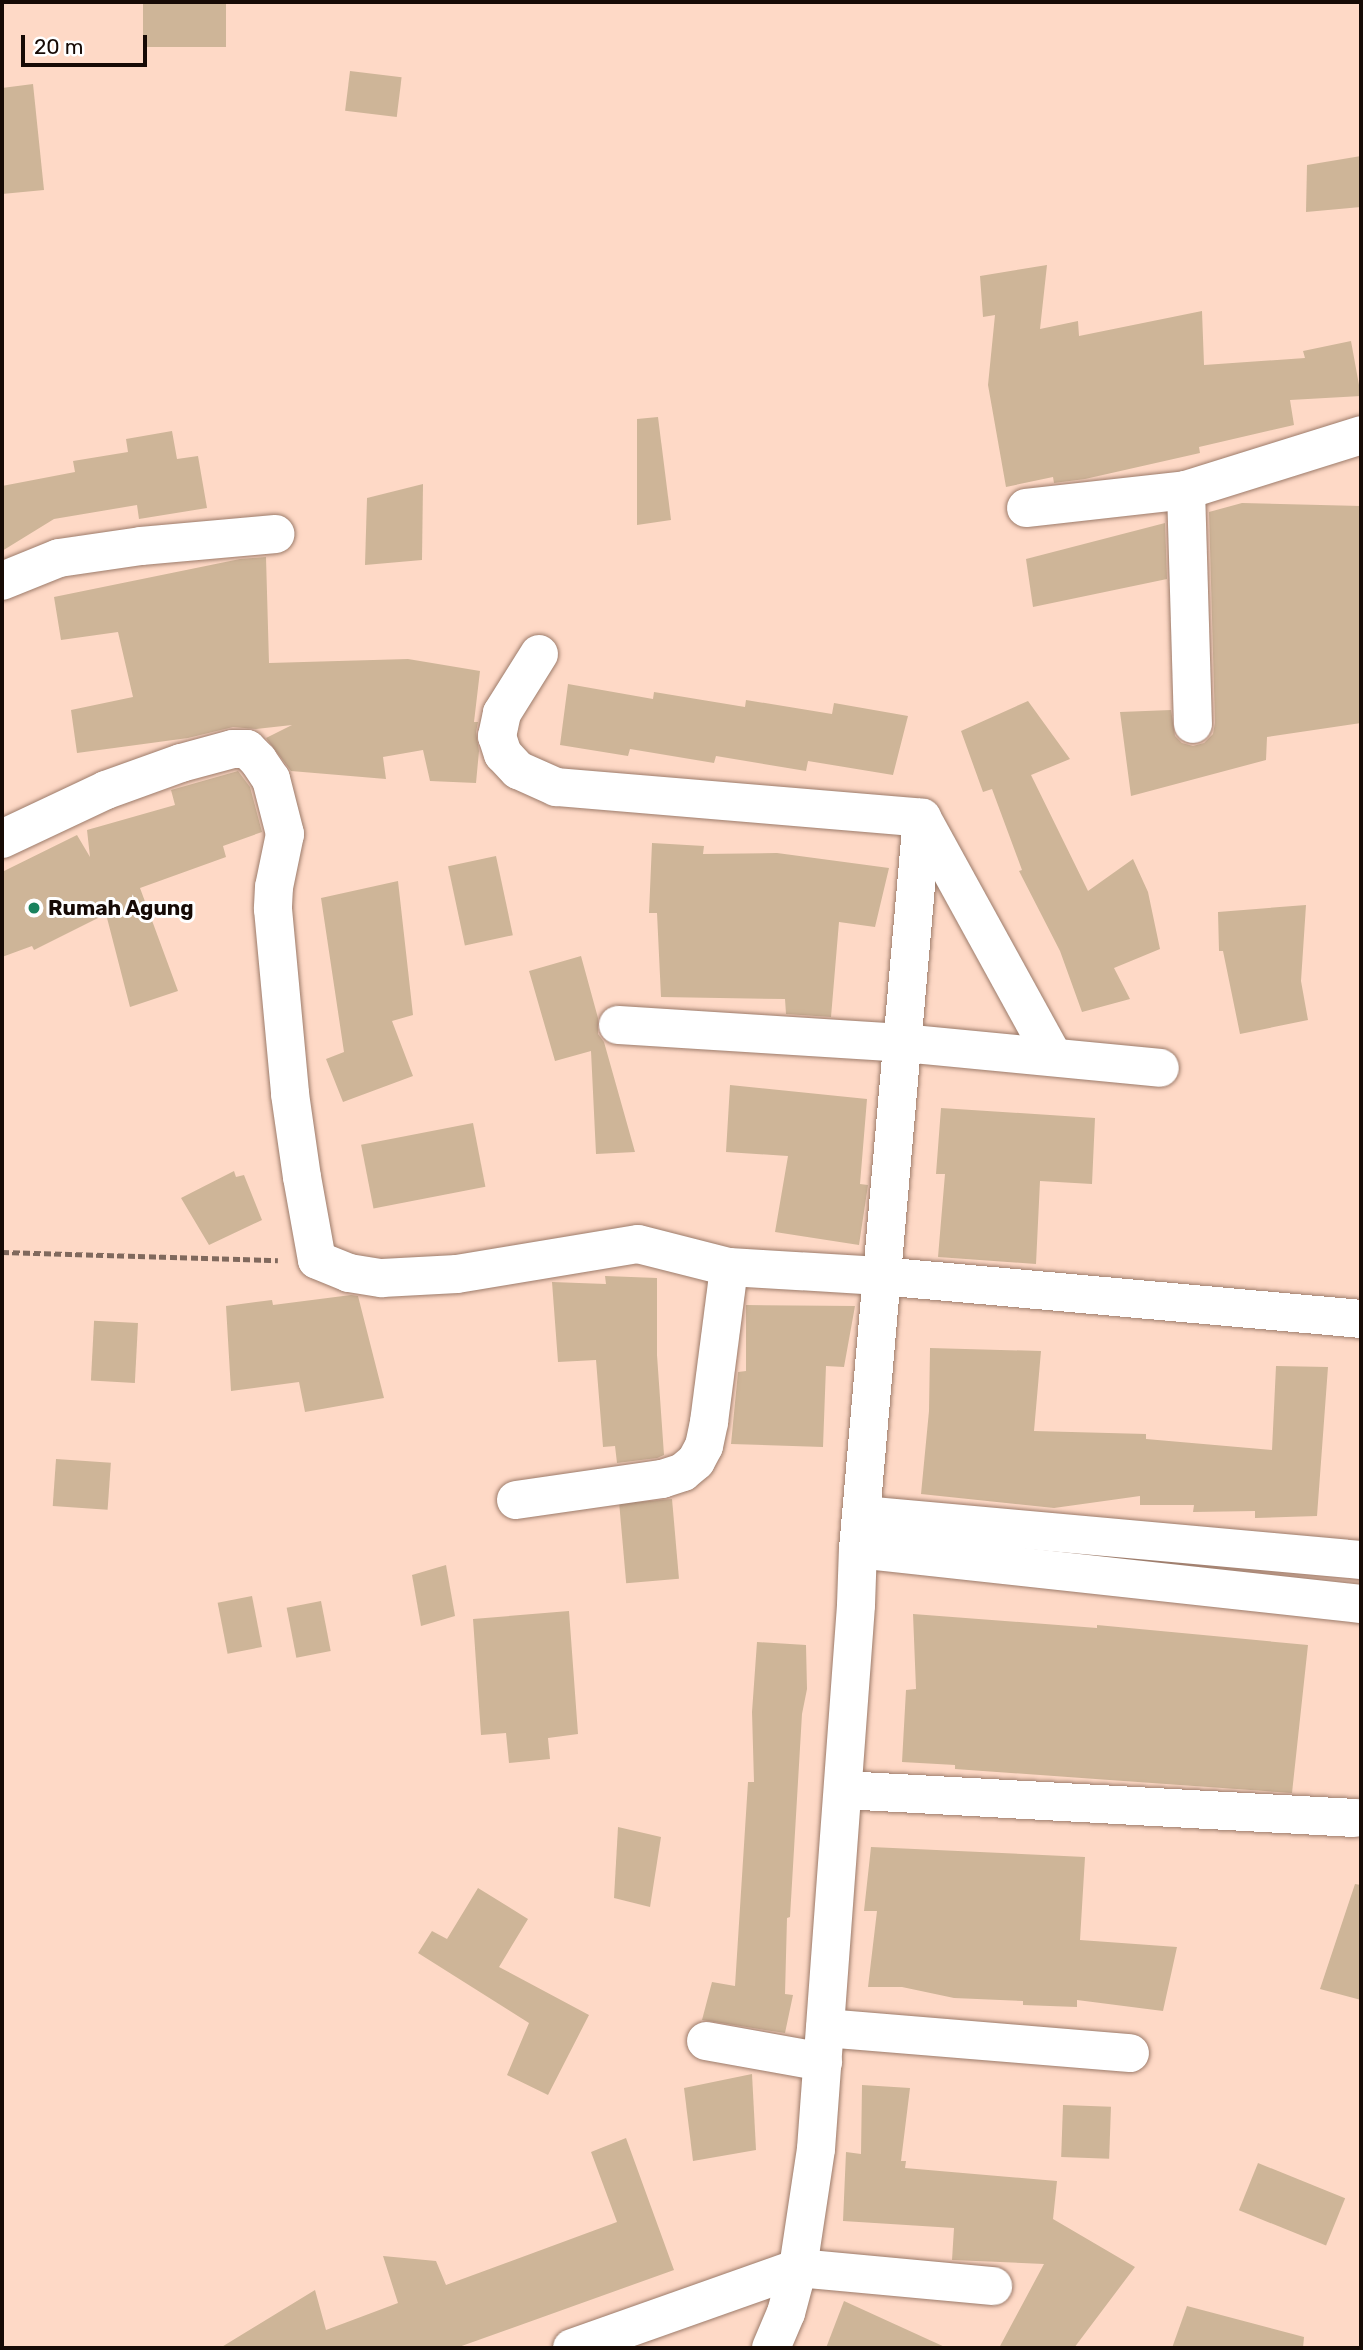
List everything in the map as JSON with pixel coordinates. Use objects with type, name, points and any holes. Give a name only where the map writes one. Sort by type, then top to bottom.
[{"type":"street","points":[[1026,508],[1186,490],[1361,435]]},
{"type":"street","points":[[1186,490],[1193,724]]},
{"type":"street","points":[[2,581],[60,558],[141,546],[275,534]]},
{"type":"street","points":[[539,654],[502,713],[497,736],[503,754],[518,770],[556,787],[922,818]]},
{"type":"street","points":[[2,839],[106,790],[181,763],[233,749],[247,749],[258,760],[271,779],[285,834],[275,880],[273,909],[290,1094],[317,1260],[349,1273],[382,1278],[445,1275],[638,1244],[729,1267],[880,1276],[1361,1319]]},
{"type":"street","points":[[771,2348],[786,2313],[798,2268],[816,2149],[880,1276],[922,818]]},
{"type":"street","points":[[922,818],[1053,1056]]},
{"type":"street","points":[[618,1025],[902,1043],[1160,1068]]},
{"type":"street","points":[[516,1500],[662,1479],[683,1472],[696,1461],[704,1446],[709,1422],[729,1267]]},
{"type":"street","points":[[860,1532],[1361,1560]]},
{"type":"street","points":[[860,1532],[1361,1604]]},
{"type":"street","points":[[843,1790],[1354,1818]]},
{"type":"street","points":[[705,2041],[1129,2053]]},
{"type":"street","points":[[572,2348],[798,2268],[993,2286]]},
{"type":"path","points":[[2,1252],[171,1259],[317,1260]]},
{"type":"building","points":[[143,2],[226,2],[226,47],[143,47]]},
{"type":"building","points":[[350,71],[402,77],[397,117],[345,111]]},
{"type":"building","points":[[33,84],[44,190],[2,194],[2,88]]},
{"type":"building","points":[[1361,156],[1361,207],[1306,212],[1307,165]]},
{"type":"building","points":[[1047,265],[1040,329],[1078,321],[1079,336],[1202,311],[1204,365],[1305,358],[1303,351],[1351,341],[1361,396],[1290,400],[1294,425],[1199,447],[1200,453],[1085,479],[1054,483],[1053,477],[1006,487],[988,385],[995,315],[983,317],[980,276]]},
{"type":"building","points":[[658,417],[671,520],[637,525],[637,419]]},
{"type":"building","points":[[172,431],[177,459],[198,456],[207,508],[139,519],[137,505],[54,519],[2,551],[2,486],[75,472],[73,461],[128,452],[126,439]]},
{"type":"building","points":[[423,484],[422,560],[365,565],[367,498]]},
{"type":"building","points":[[1242,503],[1361,506],[1361,723],[1267,737],[1266,760],[1131,796],[1120,712],[1171,710],[1175,736],[1182,743],[1193,746],[1204,743],[1213,734],[1215,723],[1209,512]]},
{"type":"building","points":[[1165,523],[1167,579],[1033,607],[1026,559]]},
{"type":"building","points":[[266,557],[269,663],[408,659],[480,671],[474,722],[478,722],[476,732],[479,751],[476,783],[430,781],[423,750],[383,757],[386,779],[291,771],[266,738],[292,725],[256,729],[233,727],[188,738],[77,753],[71,710],[133,697],[118,632],[61,640],[54,597],[240,559]]},
{"type":"building","points":[[568,684],[653,699],[654,692],[745,707],[746,700],[832,714],[834,703],[908,716],[893,775],[808,761],[806,771],[716,756],[714,763],[630,749],[628,756],[560,745]]},
{"type":"building","points":[[1028,701],[1070,759],[1031,775],[1088,891],[1133,859],[1148,892],[1160,949],[1114,968],[1130,999],[1082,1012],[1060,951],[1019,871],[1022,870],[992,789],[983,792],[961,731]]},
{"type":"building","points":[[238,771],[250,787],[262,832],[223,846],[226,857],[140,888],[178,991],[130,1007],[106,914],[34,950],[32,946],[2,957],[2,872],[77,835],[90,857],[87,830],[175,805],[171,790]]},
{"type":"building","points":[[652,843],[704,846],[703,854],[777,853],[889,868],[875,927],[839,922],[831,1017],[786,1014],[785,999],[661,997],[657,913],[649,913]]},
{"type":"building","points":[[496,856],[513,935],[465,945],[448,866]]},
{"type":"building","points":[[398,881],[413,1015],[392,1021],[413,1076],[343,1102],[326,1059],[344,1052],[321,898]]},
{"type":"building","points":[[1306,905],[1301,981],[1308,1020],[1240,1034],[1223,951],[1219,951],[1218,912]]},
{"type":"building","points":[[581,956],[598,1018],[598,1034],[604,1042],[635,1152],[596,1154],[591,1051],[555,1061],[529,971]]},
{"type":"building","points":[[730,1085],[867,1099],[860,1184],[868,1185],[859,1245],[775,1232],[788,1156],[726,1152]]},
{"type":"building","points":[[941,1108],[1095,1118],[1092,1184],[1040,1181],[1036,1264],[938,1257],[945,1174],[936,1174]]},
{"type":"building","points":[[473,1123],[485,1187],[373,1209],[361,1145]]},
{"type":"building","points":[[234,1171],[236,1177],[244,1175],[262,1220],[209,1245],[181,1198]]},
{"type":"building","points":[[605,1276],[657,1278],[657,1355],[664,1455],[657,1458],[617,1463],[615,1446],[603,1447],[596,1360],[558,1362],[552,1282],[606,1284]]},
{"type":"building","points":[[358,1296],[384,1398],[305,1412],[299,1382],[231,1391],[226,1306],[272,1300],[273,1305]]},
{"type":"building","points":[[746,1305],[855,1306],[844,1367],[826,1366],[823,1447],[731,1444],[738,1372],[746,1371]]},
{"type":"building","points":[[94,1321],[138,1323],[135,1383],[91,1381]]},
{"type":"building","points":[[930,1348],[1041,1351],[1034,1431],[1146,1434],[1146,1439],[1272,1450],[1276,1366],[1328,1367],[1317,1516],[1255,1518],[1255,1511],[1193,1512],[1194,1505],[1140,1505],[1140,1496],[1054,1508],[921,1494],[929,1411]]},
{"type":"building","points":[[56,1459],[111,1463],[108,1510],[53,1506]]},
{"type":"building","points":[[672,1499],[679,1579],[626,1583],[619,1504]]},
{"type":"building","points":[[446,1565],[455,1616],[421,1626],[412,1575]]},
{"type":"building","points":[[252,1596],[262,1647],[228,1654],[218,1603]]},
{"type":"building","points":[[321,1601],[331,1651],[296,1658],[287,1608]]},
{"type":"building","points":[[569,1611],[578,1734],[548,1738],[550,1759],[509,1763],[506,1733],[481,1735],[473,1619]]},
{"type":"building","points":[[913,1614],[1097,1628],[1097,1625],[1308,1645],[1292,1793],[955,1769],[955,1765],[902,1762],[906,1690],[916,1689]]},
{"type":"building","points":[[757,1642],[806,1645],[807,1689],[802,1714],[790,1917],[787,1918],[785,1994],[793,1995],[785,2033],[702,2020],[712,1982],[735,1986],[748,1782],[754,1782],[752,1712]]},
{"type":"building","points":[[618,1827],[661,1837],[650,1907],[614,1898]]},
{"type":"building","points":[[871,1847],[1085,1857],[1080,1940],[1177,1947],[1163,2011],[1077,2000],[1077,2007],[1023,2005],[1023,2001],[954,1998],[902,1987],[868,1987],[877,1911],[864,1911]]},
{"type":"building","points":[[1355,1884],[1361,1885],[1361,2000],[1320,1989]]},
{"type":"building","points":[[478,1888],[528,1919],[499,1967],[589,2015],[548,2095],[507,2075],[529,2023],[418,1953],[432,1931],[447,1939]]},
{"type":"building","points":[[752,2074],[756,2150],[693,2161],[684,2088]]},
{"type":"building","points":[[862,2085],[910,2088],[901,2161],[906,2161],[905,2168],[1057,2181],[1053,2219],[1135,2267],[1074,2348],[999,2348],[1044,2264],[952,2260],[954,2228],[843,2221],[846,2152],[861,2154]]},
{"type":"building","points":[[1063,2105],[1111,2107],[1109,2159],[1061,2157]]},
{"type":"building","points":[[626,2138],[674,2270],[456,2348],[220,2348],[315,2290],[326,2330],[398,2303],[383,2256],[436,2261],[446,2285],[617,2222],[591,2152]]},
{"type":"building","points":[[1258,2163],[1345,2198],[1326,2245],[1239,2210]]},
{"type":"building","points":[[844,2301],[947,2348],[826,2348]]},
{"type":"building","points":[[1187,2306],[1304,2337],[1303,2348],[1172,2348]]},
{"type":"place","name":"Rumah Agung","points":[[34,908]]}]
